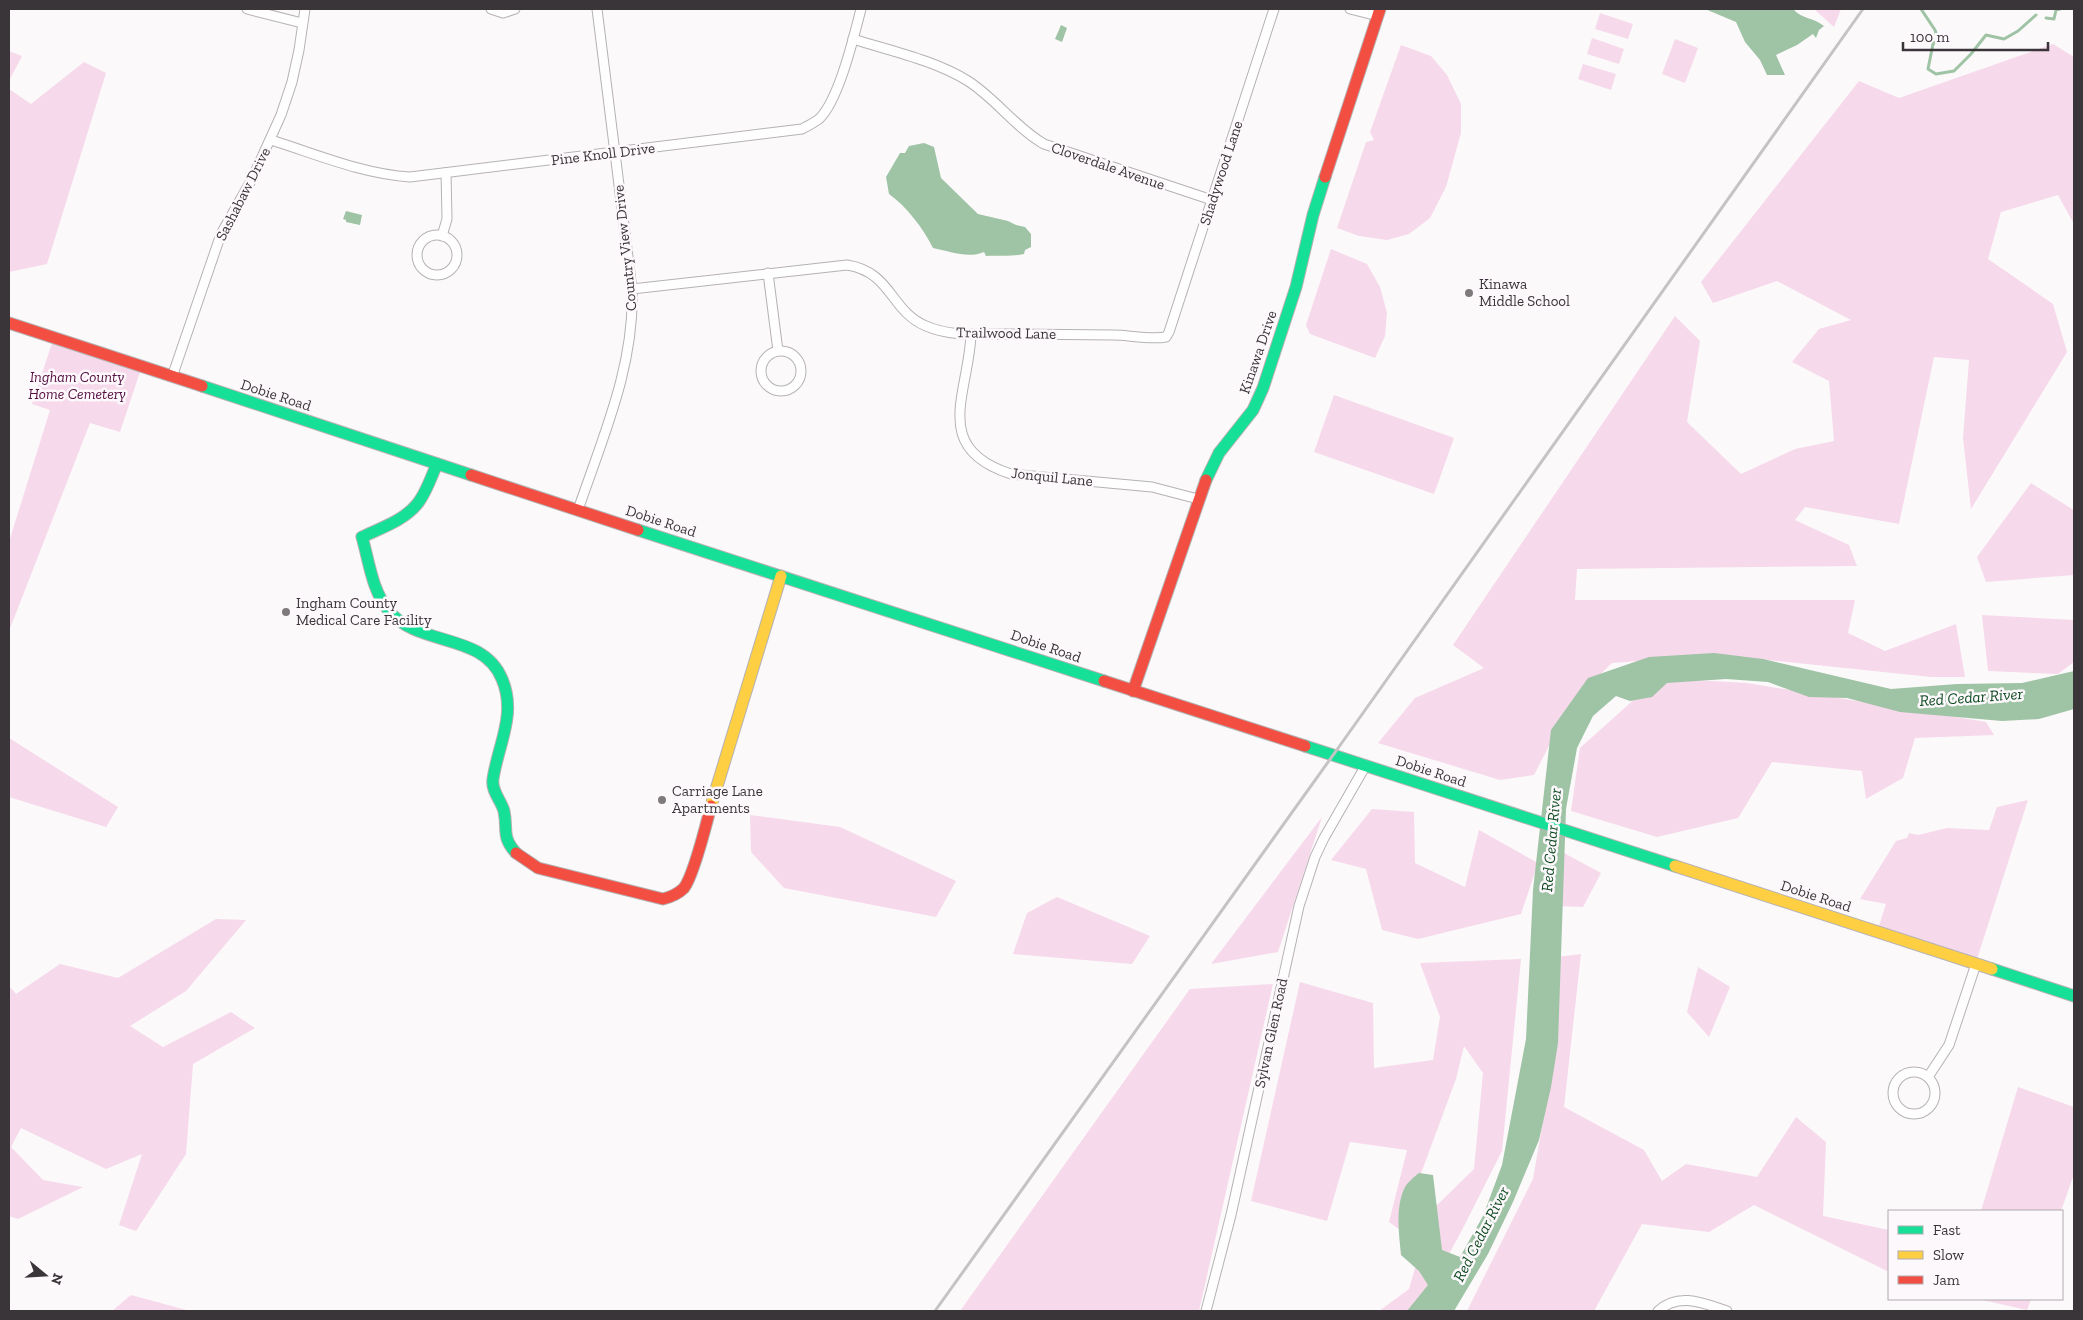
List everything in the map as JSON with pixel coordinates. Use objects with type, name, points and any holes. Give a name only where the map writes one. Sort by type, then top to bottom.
[{"type":"street","points":[[247,9],[302,23]]},
{"type":"street","name":"Sashabaw Drive","points":[[172,377],[221,234],[252,179],[270,140],[292,82],[305,9]]},
{"type":"street","points":[[491,9],[503,13],[515,9]]},
{"type":"street","name":"Country View Drive","points":[[578,510],[622,378],[632,326],[632,290],[597,9]]},
{"type":"street","name":"Pine Knoll Drive","points":[[270,140],[389,176],[410,177],[802,128],[819,119],[829,104],[862,9]]},
{"type":"street","name":"Shadywood Lane","points":[[1166,338],[1274,9]]},
{"type":"street","points":[[1350,9],[1379,13]]},
{"type":"street","name":"Kinawa Drive","points":[[1133,691],[1198,499],[1219,453],[1253,410],[1263,388],[1296,287],[1313,215],[1379,13]]},
{"type":"street","name":"Cloverdale Avenue","points":[[853,39],[938,66],[967,80],[992,100],[1028,134],[1044,144],[1212,200]]},
{"type":"street","points":[[442,236],[447,219],[446,174]]},
{"type":"street","points":[[442,236],[456,248],[456,261],[444,274],[431,274],[420,266],[417,253],[419,246],[428,237],[442,236]]},
{"type":"street","name":"Trailwood Lane","points":[[632,290],[848,265],[864,269],[877,277],[886,286],[902,309],[916,321],[938,330],[971,334],[1120,335],[1166,338]]},
{"type":"street","points":[[768,273],[778,351]]},
{"type":"street","name":"Dobie Road","points":[[9,323],[436,464],[2074,996]]},
{"type":"street","name":"Jonquil Lane","points":[[971,334],[958,416],[961,433],[968,447],[979,459],[1010,474],[1152,487],[1170,490],[1198,499]]},
{"type":"street","points":[[778,351],[790,353],[796,357],[801,369],[798,382],[794,386],[782,391],[769,387],[762,376],[763,363],[778,351]]},
{"type":"street","points":[[436,464],[422,496],[414,507],[404,515],[362,537],[382,601],[396,620],[408,627],[476,652],[491,664],[502,679],[508,696],[509,715],[493,779],[493,787],[503,808],[504,827],[509,842],[517,855],[538,868],[663,899],[675,895],[684,887],[690,877],[781,576]]},
{"type":"street","name":"Sylvan Glen Road","points":[[1206,1311],[1231,1215],[1299,906],[1315,857],[1324,838],[1366,765]]},
{"type":"street","points":[[1928,1077],[1949,1045],[1976,964]]},
{"type":"street","points":[[1912,1072],[1928,1077],[1935,1092],[1930,1107],[1915,1114],[1900,1109],[1892,1095],[1898,1079],[1912,1072]]},
{"type":"street","points":[[1658,1311],[1669,1303],[1684,1300],[1697,1301],[1727,1311]]},
{"type":"green space","points":[[1814,9],[1841,9],[1834,27]]},
{"type":"green space","points":[[1600,13],[1633,24],[1628,39],[1595,29]]},
{"type":"green space","points":[[1592,38],[1624,49],[1619,64],[1587,54]]},
{"type":"green space","points":[[1675,39],[1698,48],[1685,83],[1662,74]]},
{"type":"green space","points":[[2053,44],[2074,57],[2074,224],[2058,195],[2001,212],[1988,259],[2053,304],[2067,352],[1971,509],[1963,438],[1969,360],[1934,357],[1899,524],[1805,507],[1795,520],[1849,545],[1857,566],[1577,569],[1575,600],[1855,600],[1848,633],[1885,651],[1956,624],[1965,677],[1931,677],[1719,655],[1612,663],[1572,701],[1534,775],[1500,780],[1378,743],[1415,698],[1484,668],[1453,645],[1675,316],[1700,341],[1687,422],[1741,474],[1795,449],[1834,441],[1829,381],[1792,362],[1819,329],[1851,320],[1777,281],[1713,303],[1701,282],[1859,81],[1899,98]]},
{"type":"green space","points":[[1401,45],[1431,56],[1447,75],[1461,104],[1461,133],[1446,187],[1430,218],[1409,234],[1387,240],[1359,236],[1337,228],[1366,142],[1374,140],[1370,132]]},
{"type":"green space","points":[[9,51],[22,56],[9,81]]},
{"type":"green space","points":[[84,62],[106,73],[47,264],[9,272],[9,89],[31,104]]},
{"type":"green space","points":[[1583,64],[1616,74],[1611,90],[1578,79]]},
{"type":"green space","points":[[1331,249],[1367,264],[1380,287],[1387,313],[1385,336],[1375,358],[1310,334],[1306,325]]},
{"type":"green space","name":"Ingham County Home Cemetery","points":[[52,343],[140,372],[120,432],[90,423],[9,631],[9,542],[50,410],[32,404]]},
{"type":"green space","points":[[1334,395],[1454,438],[1434,494],[1314,452]]},
{"type":"green space","points":[[2031,483],[2074,512],[2074,575],[1986,582],[1977,557]]},
{"type":"green space","points":[[1982,615],[2074,620],[2074,662],[2058,674],[1988,671]]},
{"type":"green space","points":[[1658,678],[1747,683],[1986,722],[1994,735],[1915,738],[1903,778],[1866,799],[1862,771],[1772,762],[1738,818],[1657,837],[1571,811],[1580,748]]},
{"type":"green space","points":[[9,738],[118,807],[106,827],[9,797]]},
{"type":"green space","points":[[2028,800],[1977,959],[1879,926],[1886,904],[1860,899],[1896,841],[1907,838],[1909,833],[1918,835],[1947,828],[1989,830],[1997,807]]},
{"type":"green space","points":[[1372,809],[1414,812],[1415,863],[1465,887],[1479,830],[1538,863],[1521,914],[1418,939],[1382,930],[1366,869],[1331,860]]},
{"type":"green space","points":[[750,815],[840,827],[956,881],[936,917],[784,888],[751,852]]},
{"type":"green space","points":[[1322,817],[1278,952],[1211,964]]},
{"type":"green space","points":[[1564,853],[1601,873],[1583,907],[1558,906]]},
{"type":"green space","points":[[1057,897],[1150,936],[1132,964],[1013,954],[1027,913]]},
{"type":"green space","points":[[216,919],[246,920],[186,991],[130,1026],[163,1047],[231,1012],[255,1028],[193,1064],[186,1154],[136,1231],[119,1225],[142,1154],[106,1169],[21,1128],[11,1147],[43,1180],[83,1187],[18,1219],[9,1216],[9,986],[16,994],[60,964],[118,978]]},
{"type":"green space","points":[[1581,954],[1564,1107],[1644,1150],[1662,1181],[1686,1164],[1757,1177],[1796,1117],[1826,1142],[1823,1216],[1888,1230],[1888,1272],[1754,1205],[1709,1232],[1642,1224],[1594,1311],[1467,1311],[1533,1179],[1554,1057],[1557,957]]},
{"type":"green space","points":[[1521,959],[1502,1151],[1418,1311],[1379,1311],[1409,1289],[1432,1210],[1474,1169],[1483,1073],[1464,1046],[1456,1079],[1400,1230],[1389,1222],[1407,1150],[1350,1142],[1327,1221],[1251,1201],[1300,982],[1373,1003],[1374,1068],[1433,1060],[1440,1017],[1420,963]]},
{"type":"green space","points":[[1698,967],[1730,987],[1709,1037],[1687,1012]]},
{"type":"green space","points":[[1273,984],[1199,1311],[960,1311],[1190,989]]},
{"type":"green space","points":[[2018,1087],[2074,1107],[2074,1174],[2061,1210],[1981,1210]]},
{"type":"green space","points":[[131,1295],[190,1311],[112,1311]]},
{"type":"green space","points":[[1982,1300],[2031,1300],[2027,1310]]},
{"type":"water","points":[[1705,9],[1793,9],[1797,13],[1824,26],[1819,30],[1816,38],[1813,34],[1797,45],[1776,55],[1785,75],[1767,75],[1760,60],[1745,42],[1736,22]]},
{"type":"water","points":[[1061,25],[1067,28],[1062,42],[1055,39]]},
{"type":"water","points":[[924,143],[934,147],[941,178],[978,214],[1025,227],[1031,234],[1031,247],[1025,250],[1024,254],[986,256],[984,252],[965,255],[933,248],[914,218],[889,194],[886,177],[900,153],[905,153],[909,146]]},
{"type":"water","points":[[346,211],[362,215],[360,225],[346,222],[343,219]]},
{"type":"water","name":"Red Cedar River","points":[[1714,653],[1763,659],[1891,689],[1957,684],[2022,683],[2074,671],[2074,709],[2039,719],[2002,721],[1900,712],[1847,698],[1809,697],[1768,682],[1726,679],[1667,683],[1652,697],[1630,701],[1616,696],[1593,716],[1577,748],[1566,809],[1558,1043],[1551,1087],[1539,1140],[1513,1202],[1488,1254],[1454,1311],[1407,1311],[1428,1285],[1419,1271],[1401,1255],[1399,1212],[1405,1187],[1419,1173],[1433,1175],[1442,1250],[1460,1257],[1483,1216],[1502,1165],[1526,1039],[1533,890],[1551,730],[1588,678],[1649,657]]},
{"type":"waterway","points":[[1921,9],[1935,30],[1938,40],[1933,44],[1928,69],[1936,74],[1954,71],[1986,35],[2004,39],[2018,31],[2036,15]]},
{"type":"waterway","points":[[2046,18],[2054,19],[2056,10],[2060,9]]},
{"type":"railway","points":[[935,1311],[1341,744],[1863,9]]},
{"type":"traffic: fast","points":[[1206,480],[1219,453],[1253,410],[1263,388],[1296,287],[1313,215],[1325,177]]},
{"type":"traffic: fast","points":[[202,386],[471,475]]},
{"type":"traffic: fast","points":[[437,464],[424,494],[413,509],[392,523],[362,537],[375,585],[389,611],[401,622],[416,630],[466,646],[480,654],[493,664],[502,679],[508,705],[507,717],[495,766],[493,783],[503,807],[508,842],[516,853]]},
{"type":"traffic: fast","points":[[638,530],[1104,681]]},
{"type":"traffic: fast","points":[[1305,746],[1675,866]]},
{"type":"traffic: fast","points":[[1992,969],[2074,996]]},
{"type":"traffic: slow","points":[[711,806],[781,576]]},
{"type":"traffic: slow","points":[[1675,866],[1992,969]]},
{"type":"traffic: jam","points":[[1325,177],[1380,9]]},
{"type":"traffic: jam","points":[[9,323],[202,386]]},
{"type":"traffic: jam","points":[[471,475],[638,530]]},
{"type":"traffic: jam","points":[[1133,691],[1206,480]]},
{"type":"traffic: jam","points":[[1104,681],[1305,746]]},
{"type":"traffic: jam","points":[[516,853],[538,868],[663,899],[679,892],[688,882],[711,806]]},
{"type":"place","name":"Kinawa Middle School","points":[[1469,293]]},
{"type":"place","name":"Ingham County Medical Care Facility","points":[[286,612]]},
{"type":"place","name":"Carriage Lane Apartments","points":[[662,800]]}]
